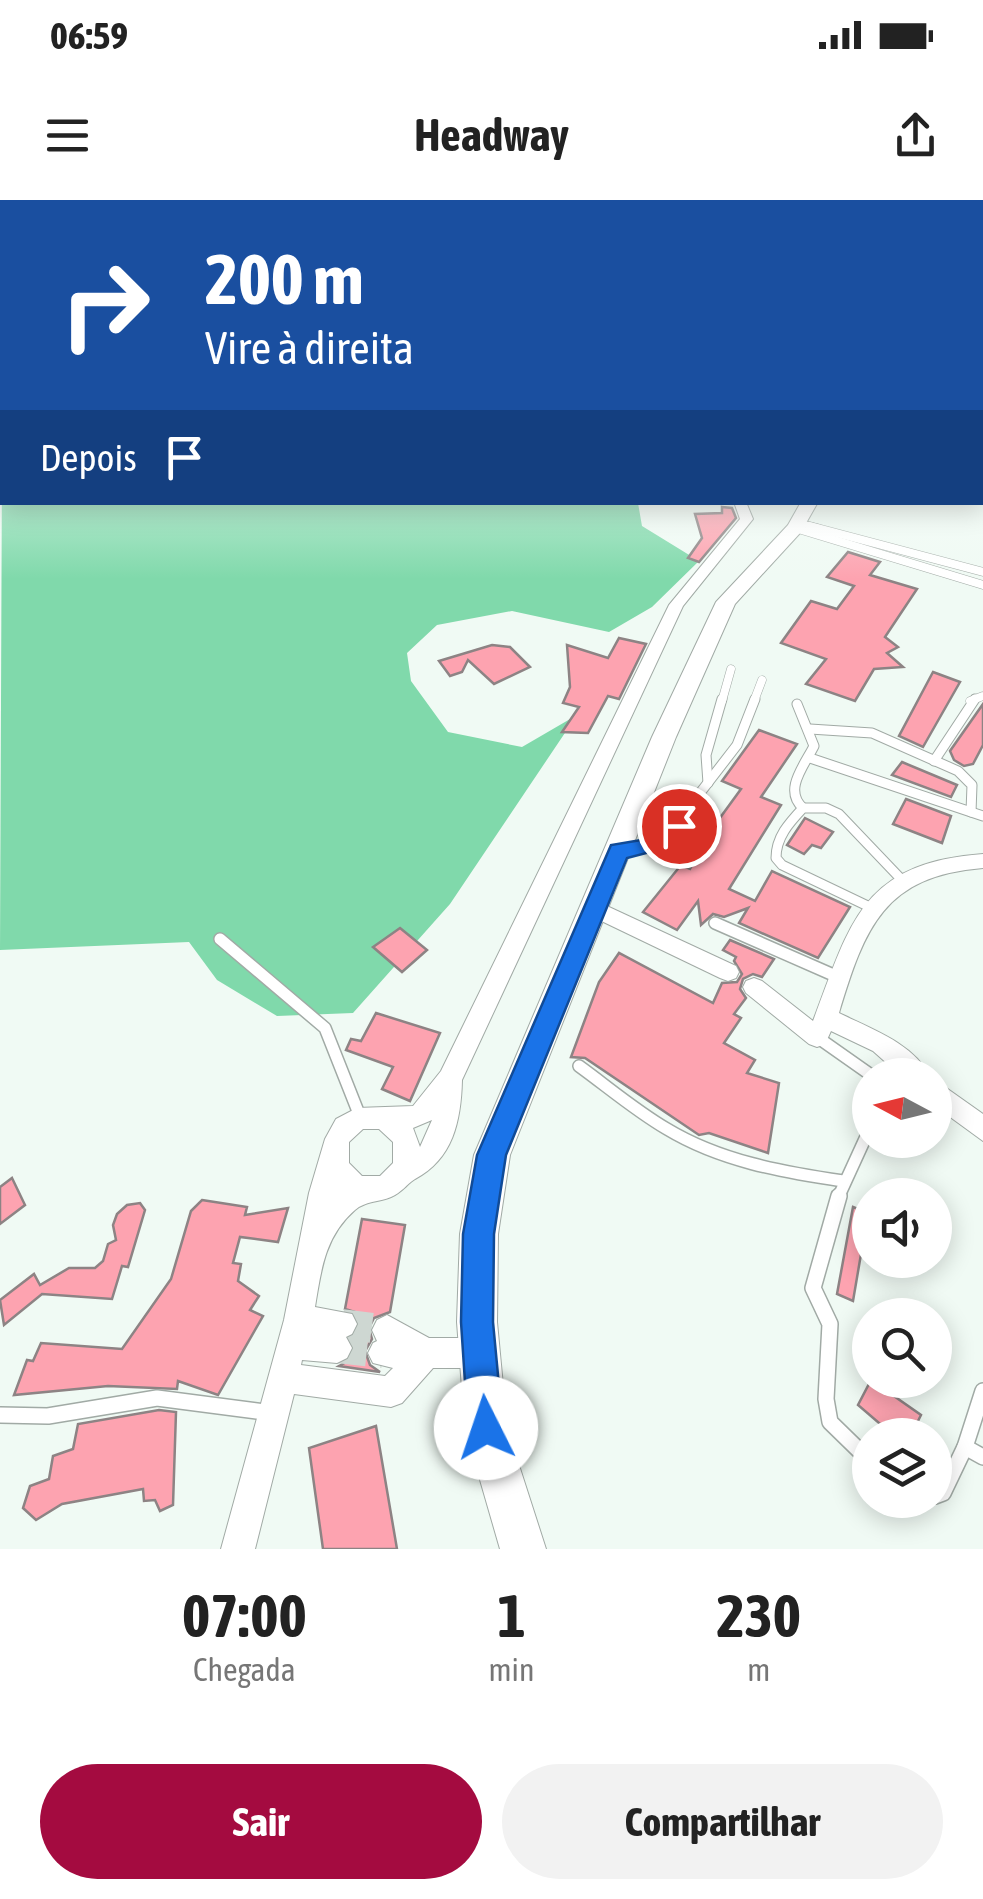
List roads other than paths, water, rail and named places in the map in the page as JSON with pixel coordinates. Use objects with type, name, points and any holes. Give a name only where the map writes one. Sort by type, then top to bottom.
[{"type":"street","points":[[238,1549],[295,1332],[322,1193],[340,1135],[374,1120],[420,1116],[450,1079],[676,605],[693,580],[742,529],[746,510],[742,505]]},
{"type":"street","points":[[523,1549],[486,1428],[477,1322],[478,1234],[492,1155],[664,737],[726,602],[802,518]]},
{"type":"street","points":[[821,1027],[853,942],[900,879],[944,863],[983,861]]},
{"type":"street","points":[[596,909],[728,972]]},
{"type":"street","points":[[754,987],[821,1027],[882,1044],[898,1058]]},
{"type":"street","points":[[316,1239],[346,1200],[381,1187],[403,1171],[426,1162],[440,1134],[450,1079]]},
{"type":"street","points":[[952,1104],[983,1129]]},
{"type":"street","points":[[374,1120],[406,1135],[408,1159],[403,1171]]},
{"type":"street","points":[[333,1159],[343,1180],[368,1189]]},
{"type":"street","points":[[295,1332],[339,1336]]},
{"type":"street","points":[[385,1342],[426,1353],[481,1353]]},
{"type":"street","points":[[282,1378],[392,1392],[426,1353]]},
{"type":"lane","points":[[802,518],[983,572]]},
{"type":"lane","points":[[802,518],[983,585]]},
{"type":"lane","points":[[708,784],[706,756],[731,669]]},
{"type":"lane","points":[[619,851],[669,840],[738,745],[762,680]]},
{"type":"lane","points":[[934,761],[971,700],[983,696]]},
{"type":"lane","points":[[797,704],[814,746],[792,790],[794,800],[803,808],[826,808],[839,814],[900,879]]},
{"type":"lane","points":[[810,729],[872,733],[968,777],[974,792],[971,812]]},
{"type":"lane","points":[[810,758],[983,816]]},
{"type":"lane","points":[[803,808],[776,844],[776,858],[797,874],[874,910]]},
{"type":"lane","points":[[715,924],[838,976]]},
{"type":"lane","points":[[220,939],[325,1028],[374,1120]]},
{"type":"lane","points":[[821,1027],[853,1058]]},
{"type":"lane","points":[[579,1066],[666,1128],[697,1144],[778,1171],[844,1181]]},
{"type":"lane","points":[[852,1443],[830,1422],[826,1399],[830,1324],[813,1288],[844,1181],[855,1158]]},
{"type":"lane","points":[[952,1474],[983,1390]]},
{"type":"lane","points":[[0,1415],[48,1416],[157,1398],[273,1413]]},
{"type":"lane","points":[[965,1447],[983,1457]]},
{"type":"tunnel","points":[[342,1324],[387,1330]]},
{"type":"tunnel","points":[[337,1348],[383,1353]]}]
